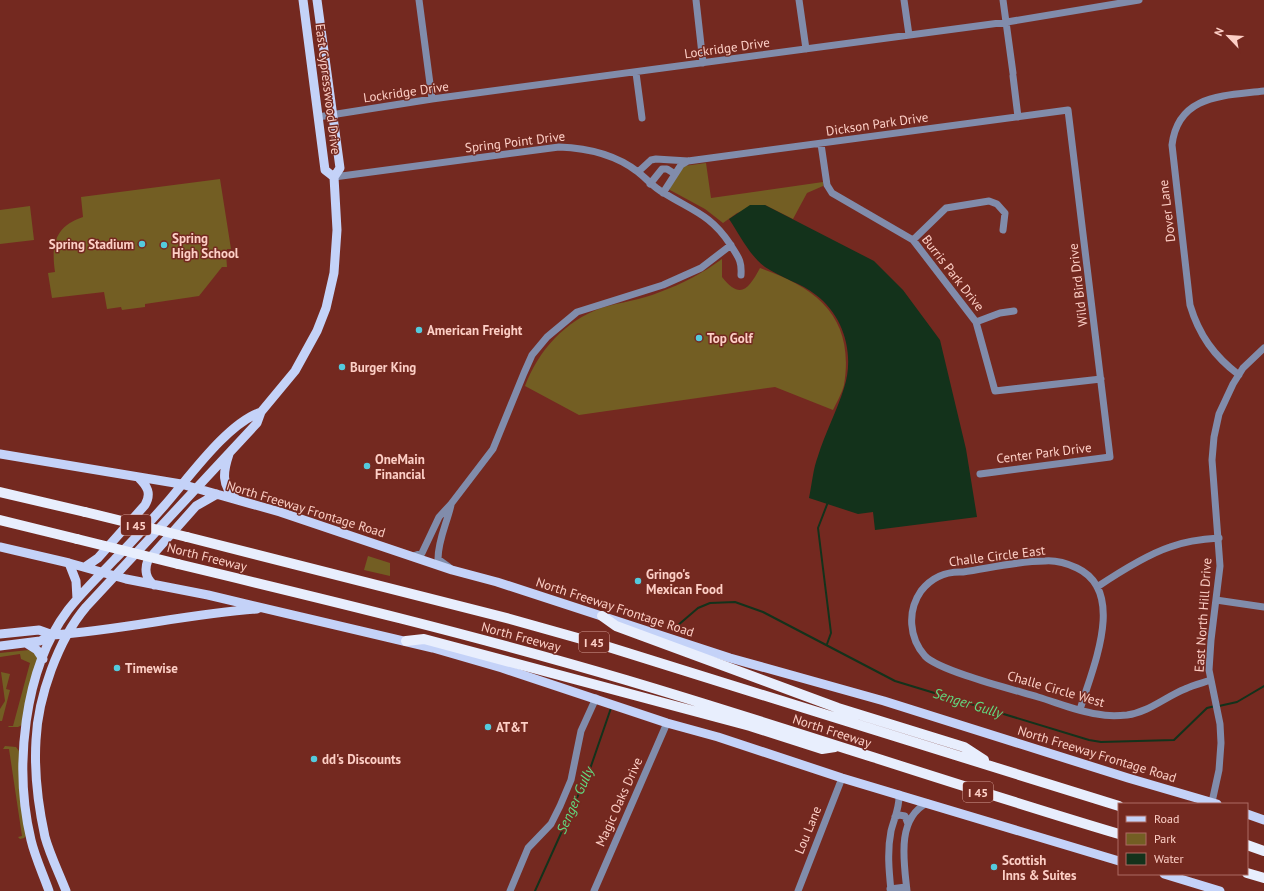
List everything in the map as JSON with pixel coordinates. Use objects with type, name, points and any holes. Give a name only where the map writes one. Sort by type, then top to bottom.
[{"type":"highway","name":"North Freeway","points":[[0,492],[187,537],[510,619],[599,644],[1118,806]]},
{"type":"highway","name":"North Freeway","points":[[0,520],[394,616],[593,670],[978,792],[1118,834]]},
{"type":"highway","points":[[602,616],[616,626],[824,702],[964,747],[995,767]]},
{"type":"highway","points":[[406,641],[424,639],[750,726],[822,749],[838,747]]},
{"type":"highway","points":[[1248,845],[1264,851]]},
{"type":"highway","points":[[1248,873],[1264,878]]},
{"type":"main road","name":"East Cypresswood Drive","points":[[303,0],[325,170],[334,177]]},
{"type":"main road","name":"East Cypresswood Drive","points":[[66,891],[46,838],[36,782],[36,739],[42,702],[57,657],[77,618],[195,488],[257,423],[261,412],[295,371],[317,331],[326,308],[334,273],[337,230],[334,177],[340,168],[317,0]]},
{"type":"main road","points":[[305,11],[318,10]]},
{"type":"main road","name":"East Cypresswood Drive","points":[[49,891],[31,841],[23,789],[22,759],[30,699],[43,659],[53,635],[77,599],[164,506],[181,484],[221,441],[249,416],[261,412]]},
{"type":"main road","points":[[230,452],[224,470],[224,482],[230,494],[236,499]]},
{"type":"main road","name":"North Freeway Frontage Road","points":[[0,454],[181,484],[236,499],[280,512],[452,570],[602,616],[730,658],[884,701],[1128,778],[1215,803]]},
{"type":"main road","points":[[85,567],[98,558],[145,505],[149,498],[149,491],[138,477]]},
{"type":"main road","points":[[155,585],[149,580],[146,572],[148,560],[196,506],[217,494]]},
{"type":"main road","points":[[0,547],[85,567],[114,576],[268,609],[406,641],[502,668],[596,698],[667,723],[718,737],[842,778],[1118,861]]},
{"type":"main road","points":[[69,563],[76,581],[77,599]]},
{"type":"main road","points":[[0,646],[40,641],[53,635],[228,611],[268,609]]},
{"type":"main road","points":[[0,634],[39,630],[53,635]]},
{"type":"main road","points":[[26,643],[37,650],[43,659]]},
{"type":"main road","points":[[1248,814],[1264,820]]},
{"type":"main road","points":[[31,841],[46,838]]},
{"type":"main road","points":[[1167,875],[1220,891]]},
{"type":"street","points":[[420,0],[432,100]]},
{"type":"street","points":[[696,0],[703,63]]},
{"type":"street","points":[[800,0],[806,49]]},
{"type":"street","points":[[904,0],[909,35]]},
{"type":"street","points":[[1003,0],[1018,117]]},
{"type":"street","name":"Lockridge Drive","points":[[318,117],[432,100],[1007,22],[1106,3],[1139,0]]},
{"type":"street","points":[[636,73],[642,118]]},
{"type":"street","name":"Dover Lane","points":[[1239,375],[1223,363],[1214,353],[1195,321],[1189,297],[1172,145],[1179,123],[1195,104],[1224,96],[1264,91]]},
{"type":"street","name":"Dickson Park Drive","points":[[638,172],[651,160],[656,159],[688,161],[1068,110]]},
{"type":"street","name":"Wild Bird Drive","points":[[1068,110],[1110,457]]},
{"type":"street","name":"Burris Park Drive","points":[[821,144],[827,185],[832,193],[913,240],[976,322],[995,391],[1101,379]]},
{"type":"street","name":"Spring Point Drive","points":[[334,177],[559,147],[583,148],[602,153],[620,161],[638,172],[650,184],[663,193],[702,214],[715,224],[741,261],[741,274]]},
{"type":"street","points":[[663,193],[681,165],[688,161]]},
{"type":"street","points":[[650,184],[662,169],[667,169],[675,174]]},
{"type":"street","points":[[913,240],[946,208],[990,201],[997,204],[1005,213],[1003,230]]},
{"type":"street","points":[[413,556],[422,552],[439,517],[451,504],[493,449],[532,355],[547,337],[577,312],[663,285],[701,268],[731,245]]},
{"type":"street","points":[[976,322],[1000,313],[1014,311]]},
{"type":"street","name":"East North Hill Drive","points":[[1215,803],[1221,758],[1218,716],[1209,670],[1220,566],[1219,538],[1214,504],[1214,470],[1212,460],[1214,437],[1219,414],[1239,375],[1264,348]]},
{"type":"street","name":"Center Park Drive","points":[[980,474],[1110,457]]},
{"type":"street","points":[[451,504],[447,521],[438,546],[438,559],[452,570]]},
{"type":"street","points":[[1080,710],[1102,636],[1104,619],[1102,595],[1097,587],[1119,573],[1169,547],[1192,540],[1219,538]]},
{"type":"street","name":"Challe Circle East","points":[[912,628],[913,611],[918,596],[925,587],[941,575],[954,571],[963,572],[1034,562],[1061,562],[1084,572],[1097,587]]},
{"type":"street","points":[[1216,600],[1264,606]]},
{"type":"street","name":"Challe Circle West","points":[[912,628],[917,644],[926,656],[933,662],[1010,690],[1080,710],[1108,716],[1135,714],[1184,689],[1210,680]]},
{"type":"street","points":[[510,891],[528,848],[551,824],[560,806],[570,780],[581,731],[596,698]]},
{"type":"street","name":"Magic Oaks Drive","points":[[594,891],[667,723]]},
{"type":"street","name":"Lou Lane","points":[[798,891],[842,778]]},
{"type":"street","points":[[899,794],[898,806],[888,850],[891,890],[906,889],[904,850],[908,824],[915,811],[927,803]]},
{"type":"street","points":[[895,817],[899,815],[905,816],[908,824]]},
{"type":"green space","points":[[706,163],[711,198],[823,182],[823,186],[807,193],[793,219],[765,205],[737,213],[723,223],[705,209],[670,190],[670,186],[684,166]]},
{"type":"green space","name":"Spring Stadium","points":[[220,179],[231,249],[227,249],[226,253],[227,267],[222,267],[199,296],[145,304],[145,307],[122,310],[121,307],[107,309],[104,292],[52,298],[48,273],[55,272],[54,253],[57,238],[66,226],[83,217],[81,197]]},
{"type":"green space","points":[[30,206],[34,240],[0,244],[0,210]]},
{"type":"green space","name":"Top Golf","points":[[722,259],[722,277],[734,289],[744,289],[748,286],[760,268],[799,285],[815,296],[828,309],[838,324],[844,341],[846,362],[844,385],[833,410],[775,387],[579,415],[525,386],[537,361],[545,349],[565,329],[576,321],[601,308],[646,297],[668,289],[684,282]]},
{"type":"green space","points":[[368,556],[390,563],[390,576],[364,570]]},
{"type":"green space","points":[[29,650],[38,656],[22,725],[18,727],[9,727],[8,726],[13,726],[30,663],[21,659],[20,654],[0,657],[0,653]]},
{"type":"green space","points":[[1,672],[10,674],[6,689],[10,690],[2,721],[0,721],[0,709],[5,701]]},
{"type":"green space","points":[[5,746],[16,747],[19,751],[20,795],[27,835],[20,839],[18,837],[22,836],[9,749],[3,749]]},
{"type":"water","points":[[750,205],[765,205],[874,261],[903,290],[940,340],[966,449],[977,517],[875,530],[873,512],[858,514],[809,498],[816,461],[838,405],[847,375],[848,362],[845,337],[834,314],[816,295],[765,267],[754,257],[729,219]]},
{"type":"waterway","points":[[827,644],[831,633],[818,528],[828,502]]},
{"type":"waterway","name":"Senger Gully","points":[[677,626],[698,608],[710,603],[735,602],[763,612],[895,681],[1089,740],[1101,742],[1174,740],[1207,708],[1215,706]]},
{"type":"waterway","name":"Senger Gully","points":[[1219,706],[1237,702],[1264,686]]},
{"type":"waterway","name":"Senger Gully","points":[[535,891],[590,769],[611,708]]},
{"type":"place","name":"Spring Stadium","points":[[142,244]]},
{"type":"place","name":"Spring High School","points":[[164,245]]},
{"type":"place","name":"American Freight","points":[[419,330]]},
{"type":"place","name":"Top Golf","points":[[699,338]]},
{"type":"place","name":"Burger King","points":[[342,367]]},
{"type":"place","name":"OneMain Financial","points":[[367,466]]},
{"type":"place","name":"Gringo's Mexican Food","points":[[638,581]]},
{"type":"place","name":"Timewise","points":[[117,668]]},
{"type":"place","name":"AT&T","points":[[488,727]]},
{"type":"place","name":"dd's Discounts","points":[[314,759]]},
{"type":"place","name":"Scottish Inns & Suites","points":[[994,867]]}]
